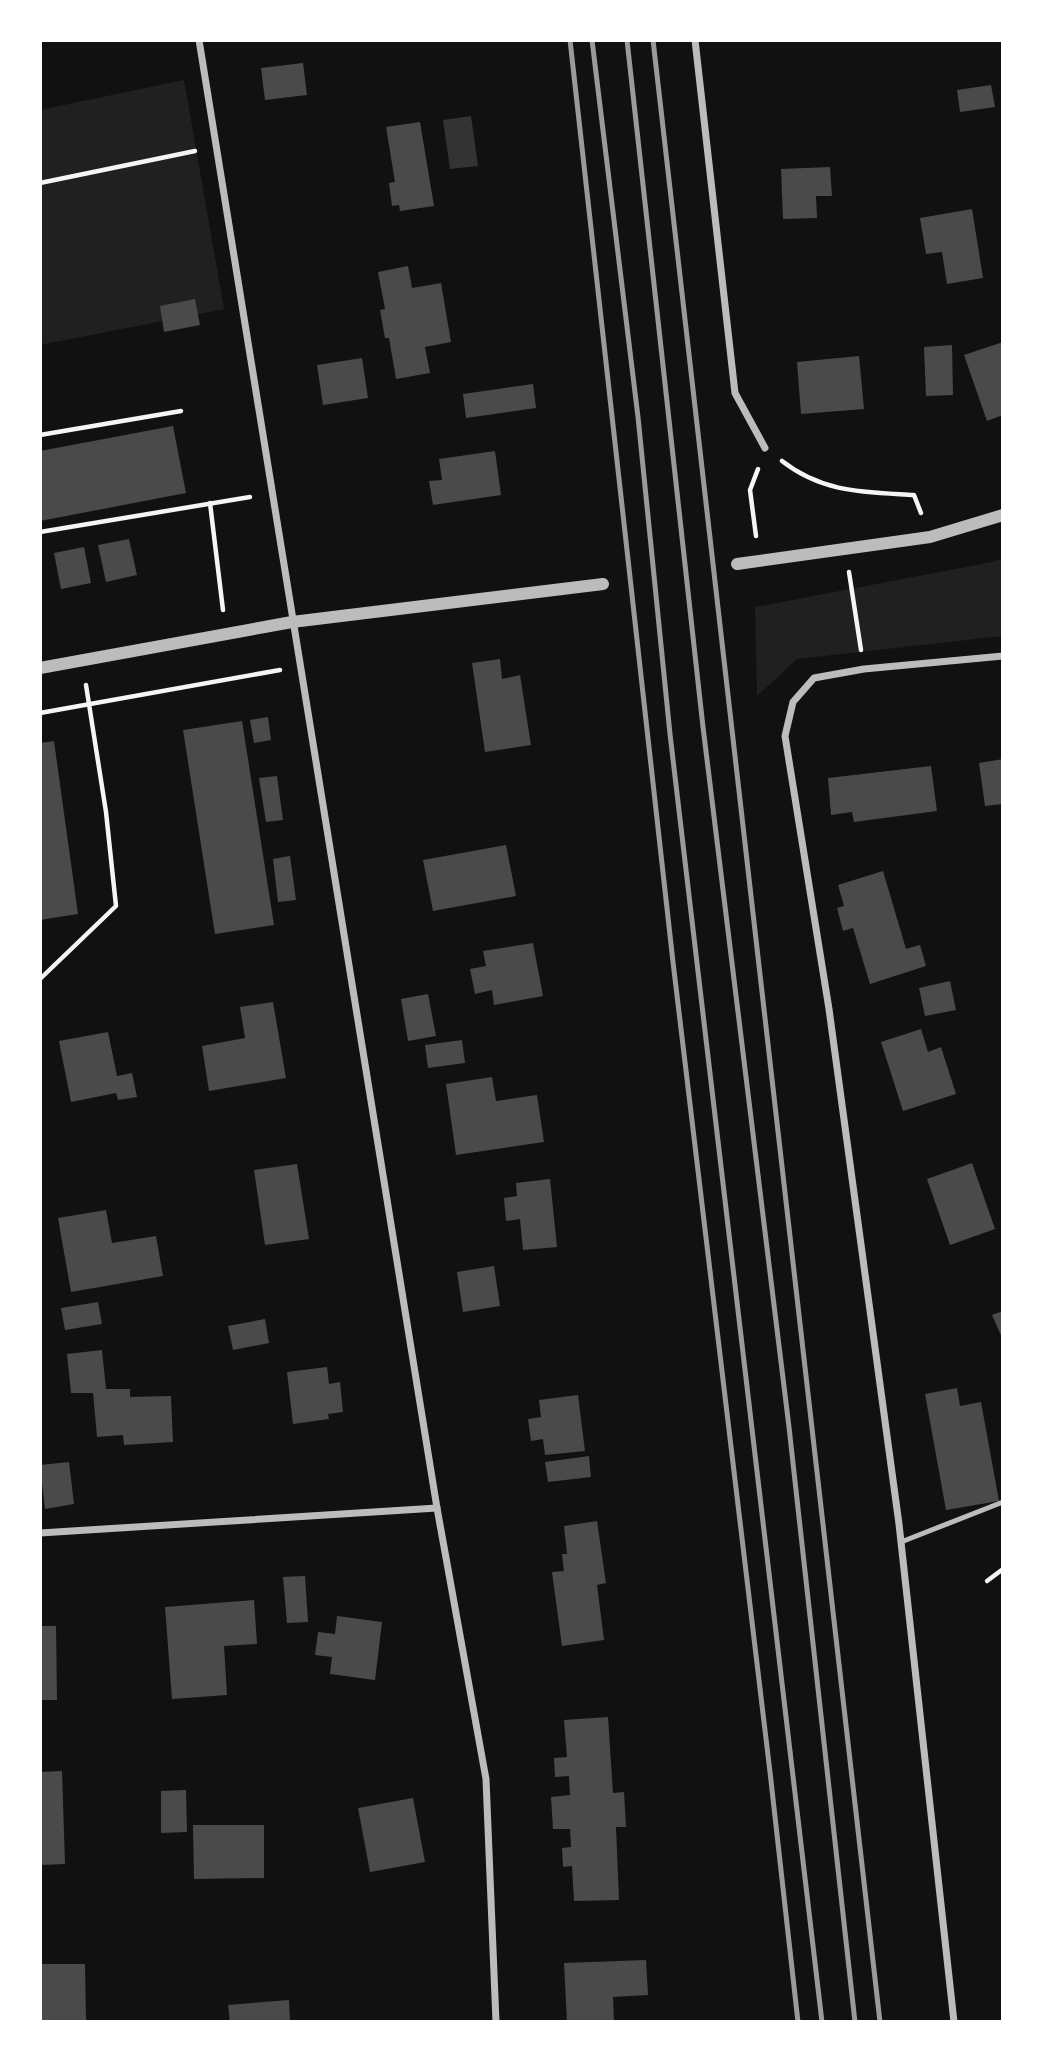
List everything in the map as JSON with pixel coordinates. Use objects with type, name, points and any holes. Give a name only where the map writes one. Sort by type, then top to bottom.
[{"type":"street","points":[[200,40],[436,1508],[486,1779],[496,2022]]},
{"type":"street","points":[[695,40],[735,393],[765,448]]},
{"type":"street","points":[[737,564],[930,537],[1003,515]]},
{"type":"street","points":[[40,668],[292,622],[603,584]]},
{"type":"street","points":[[954,2022],[901,1542],[828,1009],[786,736],[793,702],[814,678],[864,669],[1003,656]]},
{"type":"street","points":[[40,1533],[436,1508]]},
{"type":"lane","points":[[901,1542],[1003,1502]]},
{"type":"path","points":[[40,183],[217,147]]},
{"type":"path","points":[[40,435],[181,411]]},
{"type":"path","points":[[760,561],[750,490],[765,448],[801,476],[849,491],[914,495],[930,537]]},
{"type":"path","points":[[40,532],[272,493]]},
{"type":"path","points":[[210,503],[226,634]]},
{"type":"path","points":[[846,550],[864,669]]},
{"type":"path","points":[[40,979],[116,906],[106,812],[82,660]]},
{"type":"path","points":[[40,713],[281,670]]},
{"type":"path","points":[[987,1581],[1003,1569]]},
{"type":"shaded area","points":[[184,80],[224,309],[40,345],[40,110]]},
{"type":"shaded area","points":[[471,116],[478,166],[450,169],[443,120]]},
{"type":"shaded area","points":[[1003,558],[1003,636],[797,659],[757,696],[755,607]]},
{"type":"building","points":[[303,63],[307,95],[265,100],[261,68]]},
{"type":"building","points":[[991,85],[995,107],[960,112],[957,90]]},
{"type":"building","points":[[420,122],[434,206],[400,211],[399,205],[392,206],[389,183],[395,182],[386,127]]},
{"type":"building","points":[[830,167],[832,196],[816,196],[817,218],[783,219],[781,169]]},
{"type":"building","points":[[972,209],[983,278],[947,284],[942,252],[926,254],[920,218]]},
{"type":"building","points":[[408,266],[412,288],[441,283],[451,342],[425,347],[430,373],[396,379],[389,338],[385,338],[380,310],[385,309],[378,272]]},
{"type":"building","points":[[195,299],[200,325],[164,332],[160,306]]},
{"type":"building","points":[[1003,342],[1003,415],[987,421],[964,355]]},
{"type":"building","points":[[952,345],[953,395],[926,396],[924,347]]},
{"type":"building","points":[[859,356],[864,409],[801,414],[797,362]]},
{"type":"building","points":[[362,358],[368,398],[323,405],[317,365]]},
{"type":"building","points":[[533,384],[536,408],[466,418],[463,394]]},
{"type":"building","points":[[173,426],[186,493],[40,521],[40,451]]},
{"type":"building","points":[[495,451],[501,495],[433,505],[429,481],[442,480],[439,459]]},
{"type":"building","points":[[129,539],[137,575],[106,582],[98,545]]},
{"type":"building","points":[[84,547],[91,583],[61,589],[54,553]]},
{"type":"building","points":[[500,659],[502,679],[520,675],[531,745],[485,752],[472,663]]},
{"type":"building","points":[[268,717],[271,740],[254,743],[250,720]]},
{"type":"building","points":[[242,721],[274,925],[215,934],[183,730]]},
{"type":"building","points":[[54,741],[78,914],[40,920],[40,743]]},
{"type":"building","points":[[1003,759],[1003,804],[985,806],[979,763]]},
{"type":"building","points":[[931,766],[937,811],[854,822],[852,812],[831,815],[828,778]]},
{"type":"building","points":[[277,776],[283,820],[266,822],[259,778]]},
{"type":"building","points":[[506,845],[516,896],[433,911],[423,860]]},
{"type":"building","points":[[290,856],[296,900],[278,902],[273,859]]},
{"type":"building","points":[[883,871],[906,949],[920,945],[926,966],[870,984],[853,928],[843,931],[837,908],[844,906],[838,885]]},
{"type":"building","points":[[533,943],[543,996],[494,1005],[492,990],[475,994],[470,969],[486,966],[483,951]]},
{"type":"building","points":[[950,981],[956,1010],[925,1016],[919,988]]},
{"type":"building","points":[[428,994],[436,1036],[408,1041],[401,999]]},
{"type":"building","points":[[273,1002],[286,1078],[209,1091],[202,1046],[245,1038],[240,1007]]},
{"type":"building","points":[[921,1029],[928,1052],[941,1047],[956,1094],[903,1111],[881,1042]]},
{"type":"building","points":[[108,1032],[117,1076],[132,1073],[137,1097],[118,1100],[116,1093],[71,1102],[59,1041]]},
{"type":"building","points":[[462,1040],[465,1063],[428,1068],[425,1045]]},
{"type":"building","points":[[492,1077],[496,1101],[537,1095],[544,1142],[456,1155],[446,1084]]},
{"type":"building","points":[[972,1163],[995,1229],[950,1245],[927,1179]]},
{"type":"building","points":[[297,1164],[309,1239],[265,1245],[254,1170]]},
{"type":"building","points":[[550,1179],[557,1247],[523,1250],[520,1219],[506,1221],[504,1198],[517,1196],[516,1183]]},
{"type":"building","points":[[106,1210],[112,1243],[156,1236],[163,1276],[71,1292],[58,1218]]},
{"type":"building","points":[[494,1266],[500,1306],[463,1312],[457,1272]]},
{"type":"building","points":[[98,1302],[102,1324],[65,1330],[61,1308]]},
{"type":"building","points":[[1003,1311],[1003,1340],[992,1315]]},
{"type":"building","points":[[265,1319],[269,1343],[233,1350],[228,1326]]},
{"type":"building","points":[[102,1350],[106,1389],[130,1389],[130,1397],[171,1396],[173,1442],[124,1445],[123,1435],[97,1437],[93,1393],[71,1393],[67,1354]]},
{"type":"building","points":[[327,1367],[329,1384],[340,1382],[343,1412],[328,1414],[329,1419],[293,1424],[287,1372]]},
{"type":"building","points":[[957,1388],[960,1406],[981,1402],[999,1501],[946,1510],[925,1394]]},
{"type":"building","points":[[578,1395],[585,1451],[545,1455],[543,1439],[531,1441],[528,1419],[541,1417],[539,1400]]},
{"type":"building","points":[[589,1456],[591,1477],[548,1482],[545,1462]]},
{"type":"building","points":[[69,1462],[74,1504],[45,1509],[40,1465]]},
{"type":"building","points":[[597,1521],[606,1583],[597,1585],[604,1640],[562,1646],[552,1572],[564,1571],[562,1554],[567,1554],[564,1526]]},
{"type":"building","points":[[305,1576],[308,1622],[287,1623],[283,1577]]},
{"type":"building","points":[[254,1600],[257,1644],[224,1646],[227,1695],[172,1699],[165,1607]]},
{"type":"building","points":[[337,1616],[382,1622],[375,1680],[330,1674],[332,1657],[315,1655],[318,1632],[335,1634]]},
{"type":"building","points":[[40,1626],[56,1626],[57,1700],[40,1700]]},
{"type":"building","points":[[608,1717],[613,1793],[624,1792],[626,1827],[616,1827],[619,1900],[574,1901],[572,1866],[563,1867],[562,1848],[571,1847],[570,1829],[553,1829],[551,1797],[570,1795],[569,1776],[555,1777],[554,1758],[567,1757],[564,1720]]},
{"type":"building","points":[[62,1771],[65,1864],[40,1865],[40,1772]]},
{"type":"building","points":[[186,1790],[187,1832],[161,1833],[161,1791]]},
{"type":"building","points":[[413,1798],[425,1862],[370,1872],[358,1808]]},
{"type":"building","points":[[193,1825],[264,1825],[264,1878],[194,1879]]},
{"type":"building","points":[[646,1960],[648,1995],[613,1997],[614,2022],[567,2022],[564,1963]]},
{"type":"building","points":[[40,1964],[85,1964],[86,2022],[40,2022]]},
{"type":"building","points":[[289,2000],[290,2022],[230,2022],[228,2005]]},
{"type":"railway","points":[[570,40],[673,962],[798,2022]]},
{"type":"railway","points":[[592,40],[638,417],[670,734],[822,2022]]},
{"type":"railway","points":[[627,40],[703,727],[789,1427],[855,2022]]},
{"type":"railway","points":[[653,40],[880,2022]]}]
